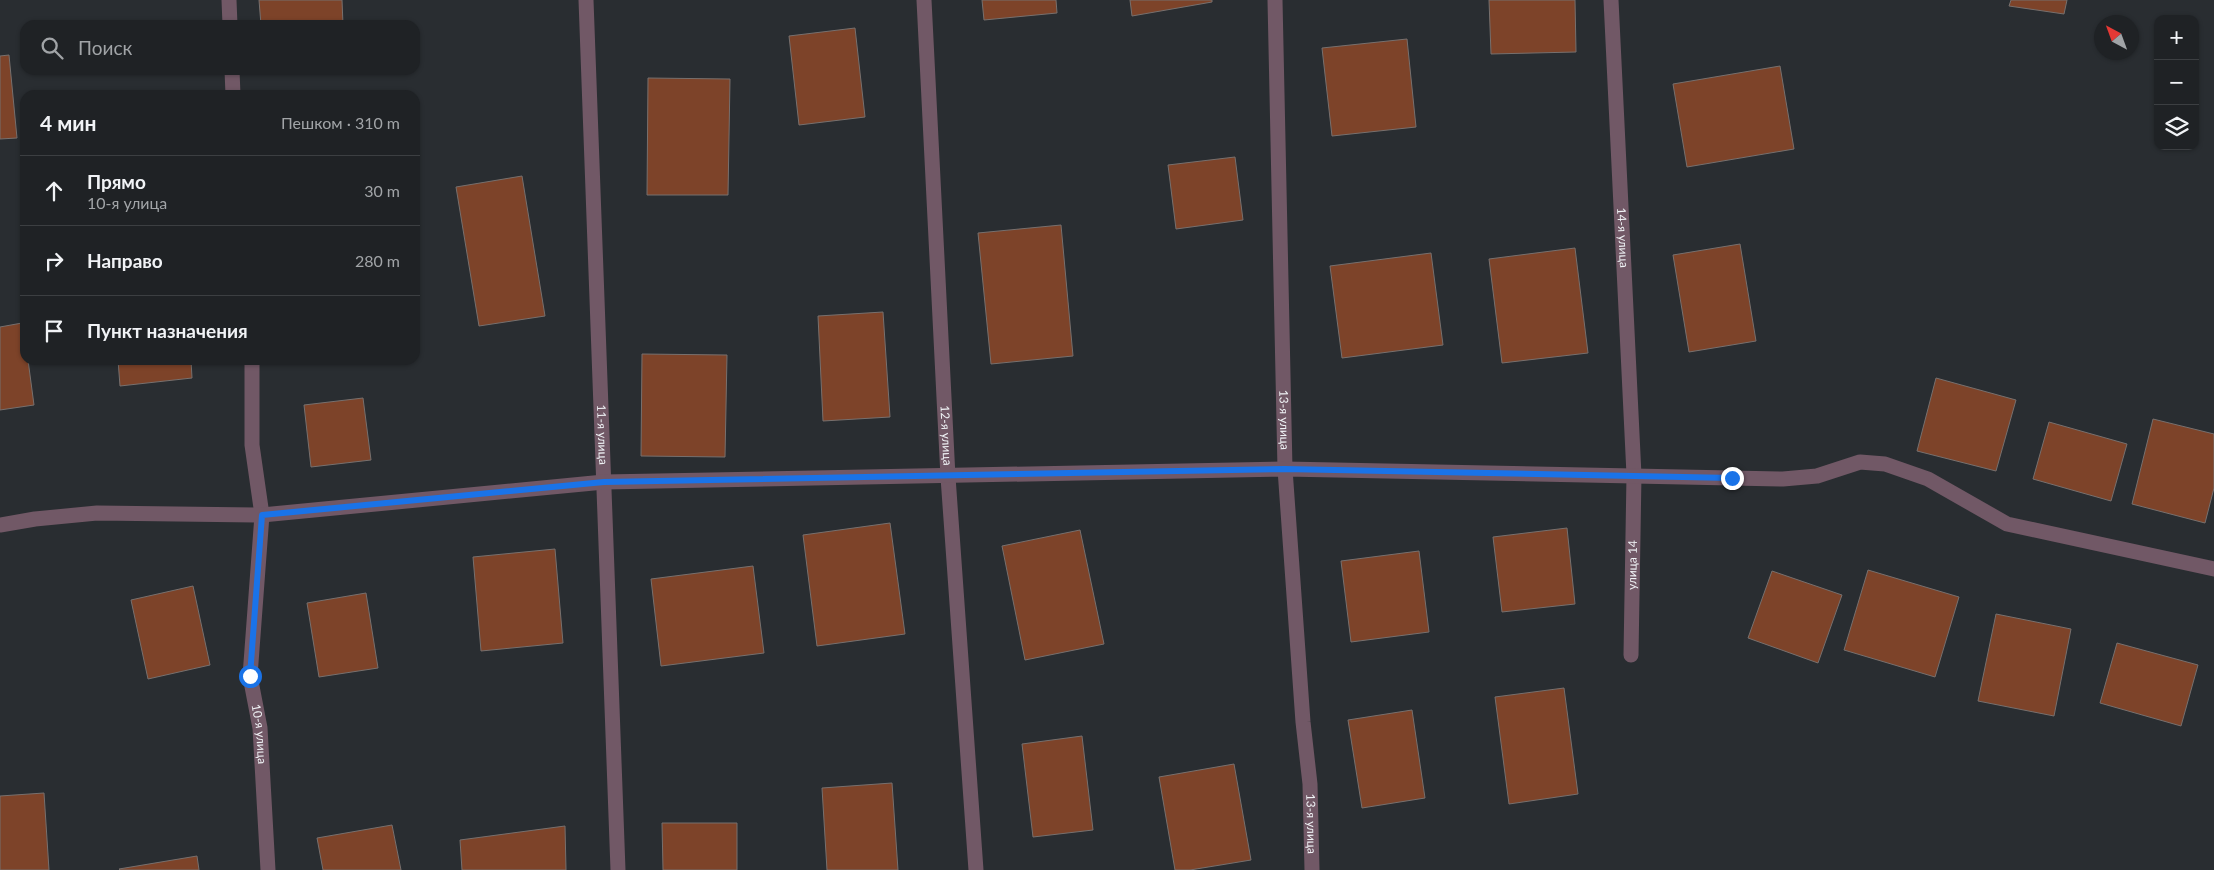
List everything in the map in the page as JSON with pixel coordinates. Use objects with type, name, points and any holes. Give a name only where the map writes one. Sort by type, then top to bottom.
[{"type":"street","points":[[229,0],[230,20]]},
{"type":"street","name":"11-я улица","points":[[586,0],[618,870]]},
{"type":"street","name":"12-я улица","points":[[924,0],[948,477],[976,870]]},
{"type":"street","name":"13-я улица","points":[[1275,0],[1284,469],[1303,722],[1310,784],[1312,870]]},
{"type":"street","name":"14-я улица","points":[[1611,0],[1634,475]]},
{"type":"street","points":[[232,75],[233,90]]},
{"type":"street","name":"10-я улица","points":[[252,365],[252,445],[262,515],[250,676],[260,728],[268,870]]},
{"type":"street","points":[[0,525],[35,519],[97,513],[262,515],[604,482],[948,477],[1284,469],[1783,479],[1817,476],[1860,462],[1885,464],[1928,479],[2006,524],[2214,569]]},
{"type":"street","name":"улица 14","points":[[1631,655],[1634,475]]},
{"type":"building","points":[[259,0],[342,0],[343,20],[261,20]]},
{"type":"building","points":[[982,0],[1056,0],[1057,13],[984,20]]},
{"type":"building","points":[[1130,0],[1212,0],[1212,2],[1132,16]]},
{"type":"building","points":[[1489,0],[1575,0],[1576,52],[1491,54]]},
{"type":"building","points":[[2011,0],[2067,0],[2064,14],[2009,6]]},
{"type":"building","points":[[855,28],[865,117],[799,125],[789,36]]},
{"type":"building","points":[[1407,39],[1416,127],[1332,136],[1322,48]]},
{"type":"building","points":[[9,55],[17,138],[0,139],[0,56]]},
{"type":"building","points":[[1780,66],[1794,149],[1687,167],[1673,84]]},
{"type":"building","points":[[648,78],[730,79],[728,195],[647,195]]},
{"type":"building","points":[[1235,157],[1243,220],[1176,229],[1168,165]]},
{"type":"building","points":[[522,176],[545,316],[479,326],[456,187]]},
{"type":"building","points":[[1061,225],[1073,356],[991,364],[978,233]]},
{"type":"building","points":[[1740,244],[1756,341],[1689,352],[1673,255]]},
{"type":"building","points":[[1575,248],[1588,353],[1502,363],[1489,259]]},
{"type":"building","points":[[1431,253],[1443,345],[1342,358],[1330,266]]},
{"type":"building","points":[[883,312],[890,417],[823,421],[818,316]]},
{"type":"building","points":[[20,323],[20,365],[29,365],[34,405],[0,410],[0,327]]},
{"type":"building","points":[[642,354],[727,355],[725,457],[641,456]]},
{"type":"building","points":[[118,365],[191,365],[192,378],[120,386]]},
{"type":"building","points":[[1936,378],[2016,400],[1996,471],[1917,451]]},
{"type":"building","points":[[363,398],[371,460],[311,467],[304,405]]},
{"type":"building","points":[[2153,419],[2214,434],[2214,488],[2205,523],[2132,504]]},
{"type":"building","points":[[2049,422],[2127,444],[2111,501],[2033,479]]},
{"type":"building","points":[[890,523],[905,634],[817,646],[803,535]]},
{"type":"building","points":[[1567,528],[1575,604],[1502,612],[1493,537]]},
{"type":"building","points":[[1080,530],[1104,644],[1025,660],[1002,546]]},
{"type":"building","points":[[555,549],[563,643],[481,651],[473,557]]},
{"type":"building","points":[[1419,551],[1429,632],[1351,642],[1341,561]]},
{"type":"building","points":[[753,566],[764,653],[661,666],[651,579]]},
{"type":"building","points":[[1868,570],[1959,597],[1935,677],[1844,650]]},
{"type":"building","points":[[1772,571],[1842,595],[1818,663],[1748,638]]},
{"type":"building","points":[[193,586],[210,665],[148,679],[131,600]]},
{"type":"building","points":[[366,593],[378,668],[319,677],[307,603]]},
{"type":"building","points":[[1996,614],[2071,629],[2054,716],[1978,701]]},
{"type":"building","points":[[2117,643],[2198,665],[2181,726],[2100,703]]},
{"type":"building","points":[[1564,688],[1578,794],[1509,804],[1495,697]]},
{"type":"building","points":[[1412,710],[1425,798],[1362,808],[1348,720]]},
{"type":"building","points":[[1082,736],[1093,830],[1033,837],[1022,744]]},
{"type":"building","points":[[1234,764],[1251,860],[1190,870],[1175,870],[1159,777]]},
{"type":"building","points":[[892,783],[898,870],[827,870],[822,788]]},
{"type":"building","points":[[44,793],[49,870],[0,870],[0,796]]},
{"type":"building","points":[[662,823],[737,823],[737,870],[663,870]]},
{"type":"building","points":[[392,825],[401,870],[323,870],[317,838]]},
{"type":"building","points":[[565,826],[566,870],[462,870],[460,840]]},
{"type":"building","points":[[197,856],[199,870],[119,869]]},
{"type":"route","points":[[250,676],[262,515],[604,482],[948,477],[1284,469],[1732,478]]}]
